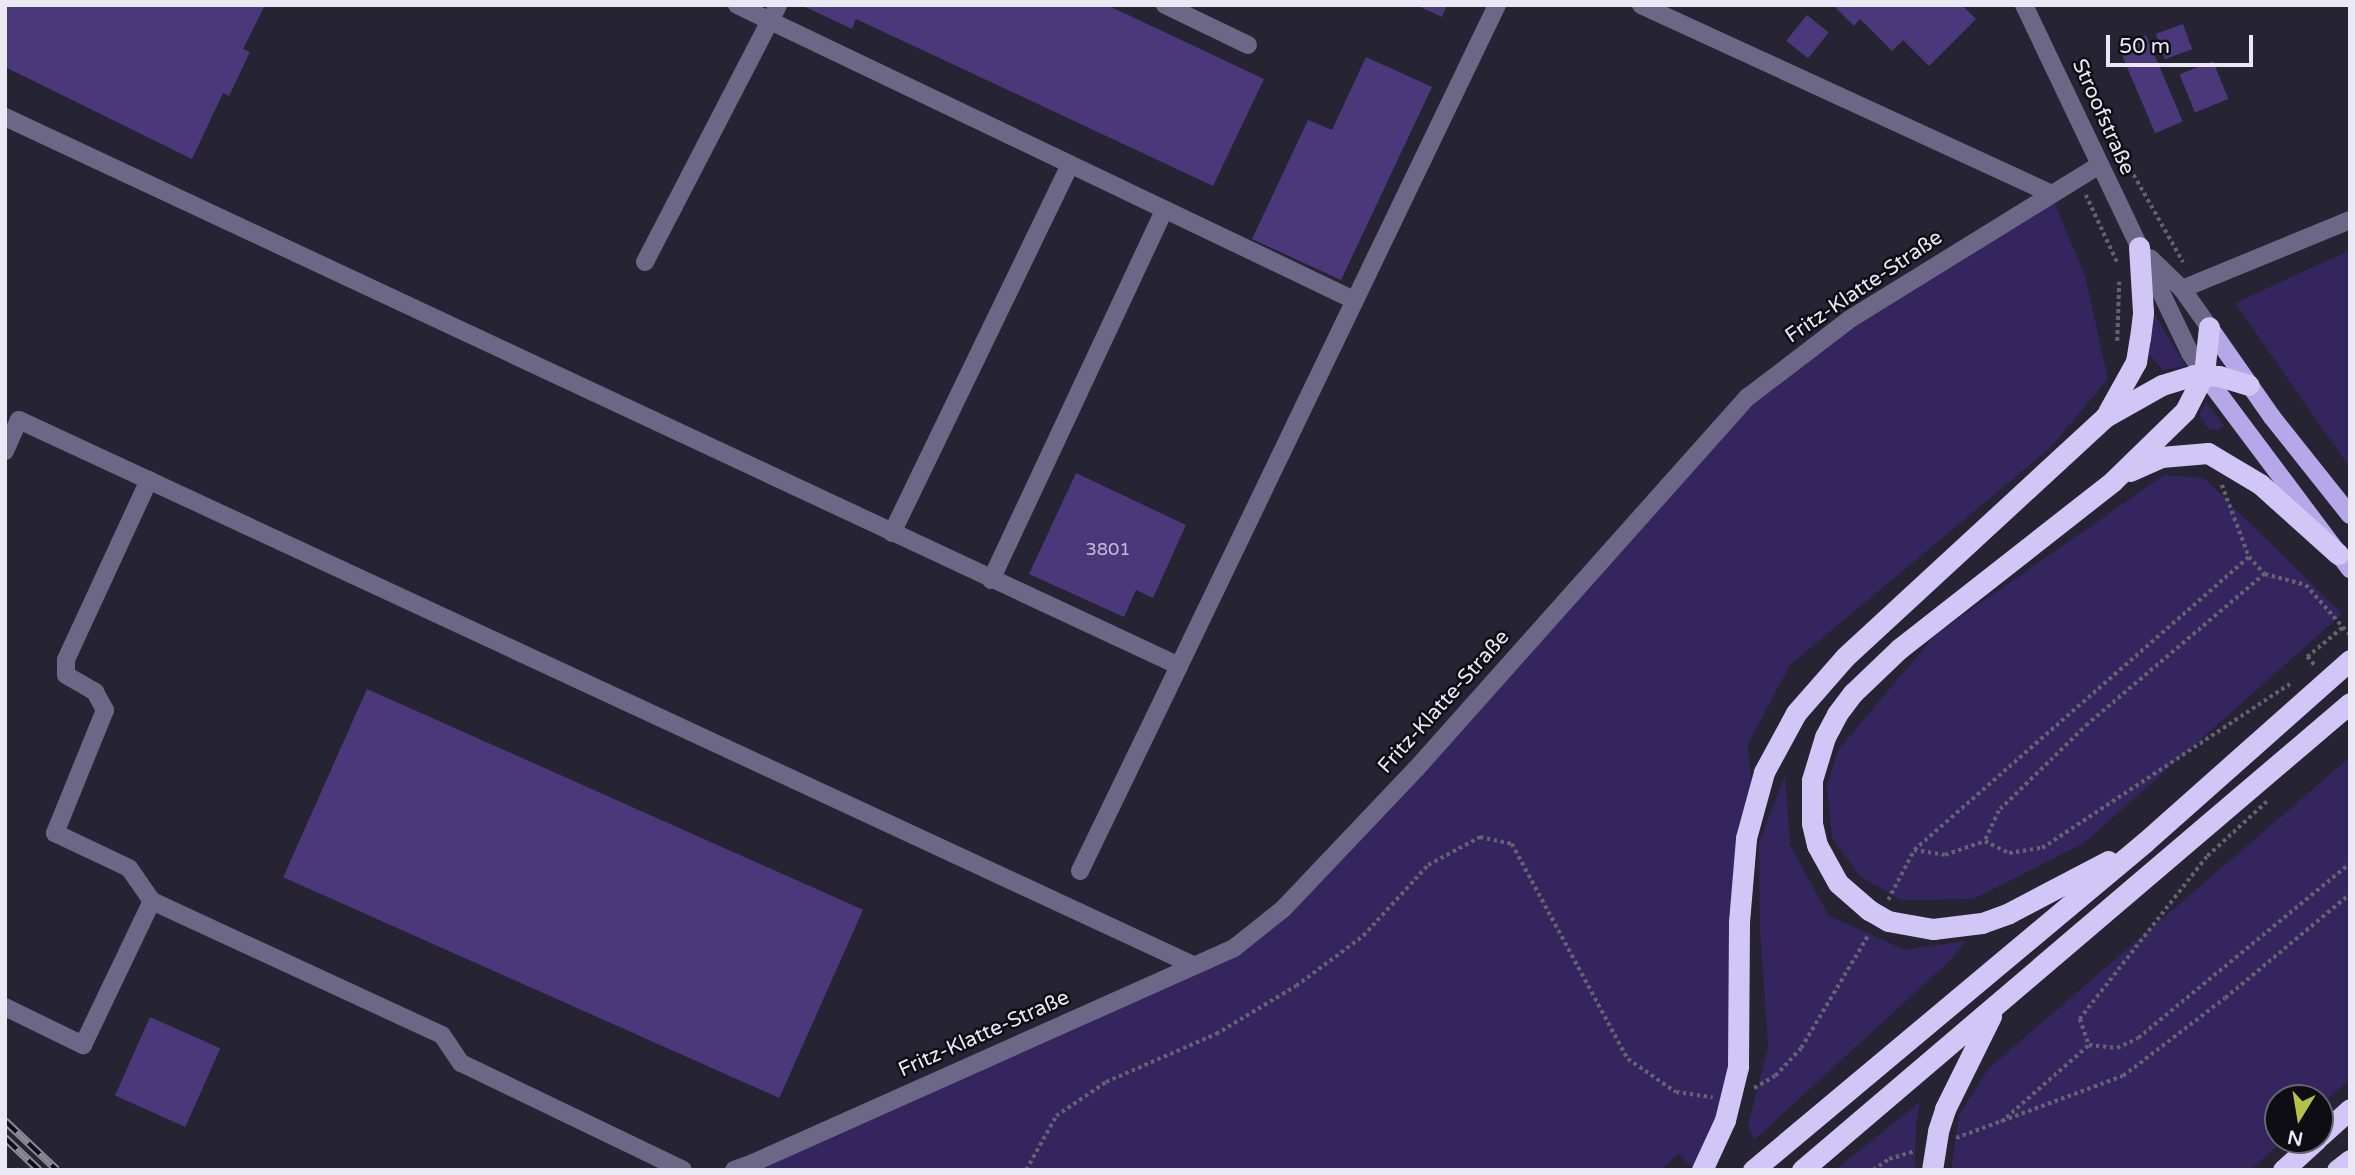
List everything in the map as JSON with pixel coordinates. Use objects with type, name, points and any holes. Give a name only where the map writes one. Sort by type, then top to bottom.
[{"type":"highway","points":[[2105,417],[2136,362],[2143,312],[2139,247]]},
{"type":"highway","points":[[2145,842],[2009,913],[1982,923],[1933,929],[1878,916],[1838,883],[1817,845],[1812,823],[1812,779],[1825,737],[1853,693],[1899,649],[2113,481],[2185,411],[2204,374],[2209,327]]},
{"type":"highway","points":[[1702,1170],[1725,1120],[1738,1067],[1739,922],[1746,838],[1753,804],[1779,741],[1796,713],[1845,657],[2105,417],[2162,385],[2204,374],[2249,385]]},
{"type":"highway","points":[[2113,481],[2161,457],[2208,453],[2260,484],[2344,562]]},
{"type":"highway","points":[[1753,1170],[2145,842],[2320,674],[2350,660]]},
{"type":"highway","points":[[1802,1170],[2348,705]]},
{"type":"highway","points":[[1932,1170],[1943,1136],[1945,1109],[1996,1006]]},
{"type":"highway","points":[[2334,1123],[2350,1109]]},
{"type":"highway","points":[[2283,1170],[2301,1154]]},
{"type":"highway","points":[[2337,1170],[2350,1160]]},
{"type":"main road","points":[[2209,327],[2249,385],[2350,515]]},
{"type":"main road","points":[[2204,374],[2344,562]]},
{"type":"street","points":[[737,5],[774,13],[1070,165],[1354,300]]},
{"type":"street","points":[[1165,5],[1248,45]]},
{"type":"street","points":[[1080,871],[1497,5]]},
{"type":"street","points":[[1641,5],[2051,194]]},
{"type":"street","name":"Stroofstraße","points":[[2024,5],[2190,353],[2204,374]]},
{"type":"street","points":[[645,262],[774,13]]},
{"type":"street","points":[[5,117],[1179,666]]},
{"type":"street","points":[[892,533],[1070,165]]},
{"type":"street","name":"Fritz-Klatte-Straße","points":[[734,1170],[752,1166],[1234,948],[1283,909],[1416,769],[1748,397],[1850,319],[2099,165]]},
{"type":"street","points":[[992,580],[1164,210]]},
{"type":"street","points":[[2189,286],[2350,220]]},
{"type":"street","name":"Stroofstraße","points":[[2139,247],[2189,286],[2209,327]]},
{"type":"street","points":[[5,451],[19,420],[1193,965]]},
{"type":"street","points":[[149,480],[66,660],[66,675],[95,692],[105,710],[55,833],[129,868],[152,901],[442,1035],[461,1063],[683,1170]]},
{"type":"street","points":[[5,1007],[83,1045],[152,901]]},
{"type":"path","points":[[2092,100],[2189,286]]},
{"type":"path","points":[[2078,177],[2120,267]]},
{"type":"path","points":[[2117,343],[2119,279]]},
{"type":"path","points":[[2218,476],[2249,557],[2265,574],[2306,585],[2350,635]]},
{"type":"path","points":[[1749,1091],[1775,1076],[1801,1048],[1914,850],[2249,557]]},
{"type":"path","points":[[1985,841],[1998,811],[2088,724],[2265,574]]},
{"type":"path","points":[[2320,674],[2307,657],[2343,627]]},
{"type":"path","points":[[1914,850],[1945,855],[1985,841],[2009,853],[2042,848],[2291,683]]},
{"type":"path","points":[[2089,1045],[2080,1018],[2207,857],[2268,802]]},
{"type":"path","points":[[1026,1170],[1056,1116],[1107,1082],[1216,1034],[1296,986],[1363,936],[1429,865],[1480,837],[1512,844],[1628,1059],[1676,1092],[1713,1097],[1725,1095]]},
{"type":"path","points":[[1997,1126],[2089,1045],[2117,1048],[2138,1038],[2350,863]]},
{"type":"path","points":[[1943,1136],[1997,1126],[2123,1076],[2225,998],[2350,894]]},
{"type":"path","points":[[1873,1170],[1889,1159],[1925,1148]]},
{"type":"shaded area","points":[[2051,194],[2085,276],[2108,379],[2050,448],[1790,665],[1748,744],[1753,804],[1738,1067],[1694,1170],[1678,1153],[1661,1170],[750,1170],[1193,965],[1284,909],[1748,397]]},
{"type":"shaded area","points":[[2350,250],[2350,468],[2235,303]]},
{"type":"shaded area","points":[[2153,312],[2186,366],[2163,370],[2148,353]]},
{"type":"shaded area","points":[[2206,402],[2224,426],[2218,430],[2210,430],[2199,415]]},
{"type":"shaded area","points":[[2164,475],[2204,478],[2342,614],[2084,843],[1973,899],[1901,900],[1861,877],[1832,838],[1827,785],[1838,750],[1936,634]]},
{"type":"shaded area","points":[[2350,757],[2350,1079],[2334,1093],[2334,1084],[2264,1084],[2264,1154],[2268,1154],[2251,1170],[1951,1170],[1959,1115],[1988,1069]]},
{"type":"shaded area","points":[[1785,775],[1790,845],[1829,916],[1905,950],[1965,941],[1955,956],[1754,1140],[1748,1125],[1768,1047],[1760,929],[1759,843]]},
{"type":"shaded area","points":[[1920,1102],[1916,1127],[1915,1170],[1835,1170]]},
{"type":"building","points":[[5,5],[265,5],[243,49],[250,52],[229,96],[223,93],[192,159],[5,67]]},
{"type":"building","points":[[801,5],[1107,5],[1264,79],[1213,186],[856,19],[852,29]]},
{"type":"building","points":[[1416,5],[1447,5],[1442,17]]},
{"type":"building","points":[[1833,5],[1962,5],[1976,19],[1929,66],[1903,40],[1892,51],[1860,19],[1854,26]]},
{"type":"building","points":[[1807,15],[1829,33],[1808,58],[1786,41]]},
{"type":"building","points":[[2183,24],[2192,49],[2165,59],[2156,34]]},
{"type":"building","points":[[2146,35],[2183,122],[2155,133],[2118,47]]},
{"type":"building","points":[[1366,57],[1432,87],[1341,280],[1252,239],[1308,120],[1332,130]]},
{"type":"building","points":[[2213,61],[2228,99],[2195,113],[2180,74]]},
{"type":"building","points":[[1076,473],[1186,525],[1153,598],[1136,590],[1124,617],[1029,574]]},
{"type":"building","points":[[367,689],[863,910],[779,1098],[283,877]]},
{"type":"building","points":[[150,1017],[220,1048],[185,1127],[115,1096]]},
{"type":"railway","points":[[5,1121],[57,1170]]},
{"type":"railway","points":[[5,1138],[39,1170]]}]
